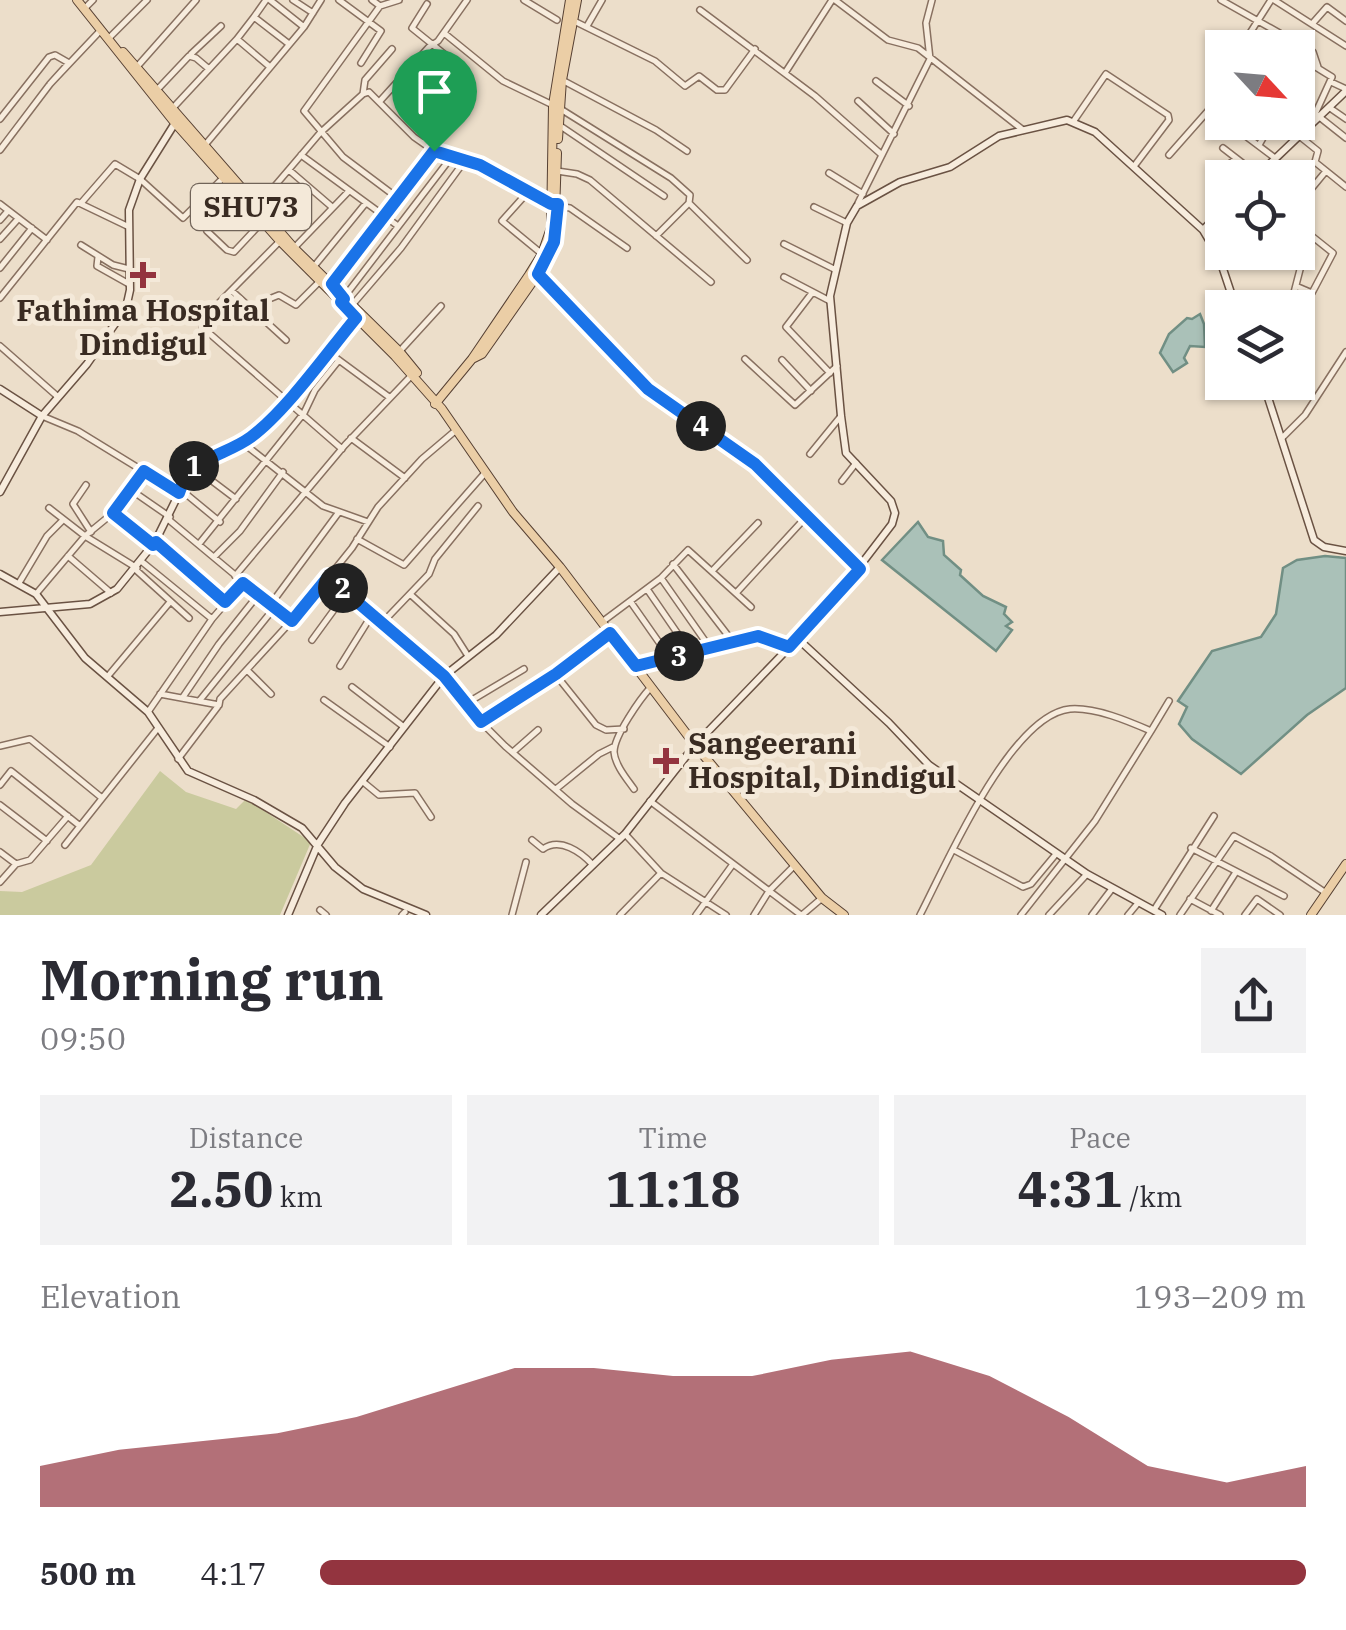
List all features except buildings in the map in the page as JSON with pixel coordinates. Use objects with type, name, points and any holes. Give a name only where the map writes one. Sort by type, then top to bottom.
[{"type":"main road","points":[[472,359],[482,354],[538,274],[554,242],[556,107],[565,19],[574,0]]},
{"type":"main road","points":[[85,2],[109,38]]},
{"type":"main road","name":"SHU73","points":[[85,2],[100,30],[170,111],[175,123],[256,208],[280,240],[397,354],[439,404],[485,473],[694,745],[822,898],[844,915]]},
{"type":"main road","points":[[350,308],[429,388],[439,404],[542,254],[551,228],[557,171],[556,107],[562,80],[565,19]]},
{"type":"main road","points":[[170,111],[205,145],[292,250],[330,286]]},
{"type":"main road","points":[[429,388],[447,390]]},
{"type":"main road","points":[[1314,915],[1346,864]]},
{"type":"main road","points":[[1314,915],[1346,872]]},
{"type":"street","points":[[109,38],[147,0]]},
{"type":"street","points":[[134,69],[196,0]]},
{"type":"street","points":[[170,111],[268,0],[304,27]]},
{"type":"street","points":[[293,0],[313,13]]},
{"type":"street","points":[[205,145],[304,27],[321,0]]},
{"type":"street","points":[[339,0],[382,33],[361,62]]},
{"type":"street","points":[[399,0],[376,2],[368,21],[304,109],[343,157],[399,199]]},
{"type":"street","points":[[380,100],[444,33],[467,0]]},
{"type":"street","points":[[524,0],[587,26],[655,61],[684,86],[699,76],[722,91],[755,49]]},
{"type":"street","points":[[587,26],[602,0]]},
{"type":"street","points":[[785,74],[834,0],[888,40],[916,47],[1023,130]]},
{"type":"street","points":[[541,915],[622,836],[694,745],[860,569],[885,536],[895,513],[882,488],[845,448],[830,302],[834,268],[848,223],[930,59],[926,24],[932,0]]},
{"type":"street","points":[[1222,0],[1314,53],[1316,65],[1331,76],[1319,114]]},
{"type":"street","points":[[1252,30],[1272,0],[1346,46]]},
{"type":"street","points":[[427,4],[412,28],[448,57]]},
{"type":"street","points":[[1312,24],[1327,8],[1346,20]]},
{"type":"street","points":[[700,10],[755,49],[882,155]]},
{"type":"street","points":[[254,17],[289,44]]},
{"type":"street","points":[[154,94],[221,26]]},
{"type":"street","points":[[50,84],[100,30]]},
{"type":"street","points":[[444,33],[502,80],[556,107],[671,178],[692,197],[656,236]]},
{"type":"street","points":[[237,39],[270,67]]},
{"type":"street","points":[[363,94],[365,80],[392,49]]},
{"type":"street","points":[[0,119],[49,57],[55,55],[69,63],[0,150]]},
{"type":"street","points":[[189,56],[209,69]]},
{"type":"street","points":[[1073,122],[1106,74],[1168,115],[1135,166]]},
{"type":"street","points":[[562,80],[688,151]]},
{"type":"street","points":[[876,82],[909,106]]},
{"type":"street","points":[[1315,118],[1344,95],[1331,82]]},
{"type":"street","points":[[256,208],[320,133],[369,92],[434,151],[494,171],[528,192],[570,208],[628,248]]},
{"type":"street","points":[[418,100],[438,116],[424,144]]},
{"type":"street","points":[[858,101],[894,134]]},
{"type":"street","points":[[1330,108],[1346,118]]},
{"type":"street","points":[[1315,111],[1346,138]]},
{"type":"street","points":[[1169,156],[1205,116]]},
{"type":"street","points":[[857,206],[900,182],[950,167],[999,136],[1073,122],[1096,132],[1203,230],[1219,257],[1230,290]]},
{"type":"street","points":[[0,492],[42,416],[87,364],[126,308],[130,285],[128,210],[140,179],[175,123]]},
{"type":"street","points":[[558,125],[664,196]]},
{"type":"street","points":[[1251,140],[1275,158],[1293,140]]},
{"type":"street","points":[[1259,146],[1262,140]]},
{"type":"street","points":[[1304,140],[1318,151],[1314,160],[1346,187]]},
{"type":"street","points":[[1223,148],[1236,158]]},
{"type":"street","points":[[330,286],[434,151]]},
{"type":"street","points":[[300,155],[398,226]]},
{"type":"street","points":[[342,300],[453,156]]},
{"type":"street","points":[[350,308],[401,248],[466,160]]},
{"type":"street","points":[[0,298],[72,204],[82,202],[114,164],[140,179],[184,218],[224,176]]},
{"type":"street","points":[[289,170],[332,208]]},
{"type":"street","points":[[557,171],[582,175],[712,282]]},
{"type":"street","points":[[1315,184],[1326,171]]},
{"type":"street","points":[[829,173],[863,194]]},
{"type":"street","points":[[292,250],[348,192]]},
{"type":"street","points":[[528,192],[502,221],[542,254]]},
{"type":"street","points":[[82,202],[127,226]]},
{"type":"street","points":[[689,203],[746,260]]},
{"type":"street","points":[[0,204],[47,240]]},
{"type":"street","points":[[316,264],[366,204]]},
{"type":"street","points":[[814,206],[848,223]]},
{"type":"street","points":[[0,220],[8,212]]},
{"type":"street","points":[[0,239],[18,219]]},
{"type":"street","points":[[207,232],[234,252],[263,221]]},
{"type":"street","points":[[0,268],[32,228]]},
{"type":"street","points":[[1298,287],[1312,293],[1333,254],[1315,239]]},
{"type":"street","points":[[280,240],[204,318],[202,327],[342,448]]},
{"type":"street","points":[[784,244],[834,268]]},
{"type":"street","points":[[82,245],[98,257],[129,270]]},
{"type":"street","points":[[98,257],[97,266],[130,285]]},
{"type":"street","points":[[1297,290],[1302,270]]},
{"type":"street","points":[[538,274],[648,389],[755,464],[860,569]]},
{"type":"street","points":[[784,277],[830,302]]},
{"type":"street","points":[[268,299],[279,295],[293,304],[301,304],[320,281]]},
{"type":"street","points":[[232,291],[286,340]]},
{"type":"street","points":[[812,293],[786,327],[830,373]]},
{"type":"street","points":[[397,354],[441,306]]},
{"type":"street","points":[[0,612],[90,604],[112,593],[154,543],[193,467],[243,442],[272,420],[356,318]]},
{"type":"street","points":[[0,346],[57,396]]},
{"type":"street","points":[[328,352],[389,396]]},
{"type":"street","points":[[1282,438],[1305,415],[1346,352]]},
{"type":"street","points":[[745,359],[796,405],[837,366]]},
{"type":"street","points":[[199,544],[304,413],[339,360]]},
{"type":"street","points":[[782,360],[811,391]]},
{"type":"street","points":[[235,576],[342,448],[412,376]]},
{"type":"street","points":[[0,403],[3,391],[42,416],[78,431],[180,491],[220,522]]},
{"type":"street","points":[[1269,400],[1314,540],[1324,548],[1346,551]]},
{"type":"street","points":[[810,454],[841,416]]},
{"type":"street","points":[[178,759],[220,699],[292,621],[405,478],[455,431]]},
{"type":"street","points":[[352,438],[405,478]]},
{"type":"street","points":[[243,442],[323,506],[368,522]]},
{"type":"street","points":[[842,481],[856,463]]},
{"type":"street","points":[[193,467],[236,499]]},
{"type":"street","points":[[36,594],[88,534],[113,513],[144,471]]},
{"type":"street","points":[[214,557],[240,531],[283,472]]},
{"type":"street","points":[[357,539],[402,566],[485,473]]},
{"type":"street","points":[[86,486],[73,504],[88,534]]},
{"type":"street","points":[[131,490],[292,621]]},
{"type":"street","points":[[383,622],[429,574],[435,559],[478,506]]},
{"type":"street","points":[[49,508],[138,566],[162,575],[212,619]]},
{"type":"street","points":[[200,700],[339,512]]},
{"type":"street","points":[[113,513],[225,602]]},
{"type":"street","points":[[736,592],[807,516]]},
{"type":"street","points":[[19,583],[41,545],[64,520]]},
{"type":"street","points":[[712,570],[758,523]]},
{"type":"street","points":[[420,548],[435,559]]},
{"type":"street","points":[[602,622],[648,590],[688,550],[752,606]]},
{"type":"street","points":[[68,556],[112,593]]},
{"type":"street","points":[[673,564],[733,642]]},
{"type":"street","points":[[138,566],[190,618]]},
{"type":"street","points":[[288,915],[318,844],[362,781],[444,676],[496,635],[560,566]]},
{"type":"street","points":[[0,574],[36,594],[85,658],[148,712],[188,772],[280,815],[310,834],[328,860],[351,882],[404,912],[426,915]]},
{"type":"street","points":[[328,577],[444,676],[481,722],[556,790],[622,836],[661,872],[726,915]]},
{"type":"street","points":[[662,578],[710,648]]},
{"type":"street","points":[[148,712],[212,619],[243,583]]},
{"type":"street","points":[[648,590],[690,653]]},
{"type":"street","points":[[312,640],[347,592]]},
{"type":"street","points":[[183,697],[258,594]]},
{"type":"street","points":[[410,594],[454,634],[468,656]]},
{"type":"street","points":[[630,601],[670,658]]},
{"type":"street","points":[[107,677],[170,602]]},
{"type":"street","points":[[340,666],[373,613]]},
{"type":"street","points":[[481,722],[556,674],[610,633]]},
{"type":"street","points":[[636,666],[764,636],[789,647]]},
{"type":"street","points":[[798,639],[929,765],[1087,874],[1159,914],[1191,848],[1214,816]]},
{"type":"street","points":[[466,704],[524,669]]},
{"type":"street","points":[[246,670],[271,694]]},
{"type":"street","points":[[556,674],[596,724],[606,730],[624,728]]},
{"type":"street","points":[[556,790],[590,760],[614,746],[651,686]]},
{"type":"street","points":[[352,687],[404,728]]},
{"type":"street","points":[[160,694],[219,705]]},
{"type":"street","points":[[324,700],[390,747]]},
{"type":"street","points":[[954,850],[1023,887],[1031,884],[1101,813],[1169,701]]},
{"type":"street","points":[[920,915],[979,802],[1010,753],[1035,724],[1051,714],[1086,710],[1151,731]]},
{"type":"street","points":[[65,845],[158,728]]},
{"type":"street","points":[[513,752],[538,730]]},
{"type":"street","points":[[0,746],[30,739],[102,798]]},
{"type":"street","points":[[614,746],[618,764],[634,789]]},
{"type":"street","points":[[0,785],[11,771],[80,826]]},
{"type":"street","points":[[362,781],[379,795],[414,793],[431,817]]},
{"type":"street","points":[[650,801],[801,915],[822,898]]},
{"type":"street","points":[[0,806],[46,841]]},
{"type":"street","points":[[0,882],[16,864],[30,860],[68,816]]},
{"type":"street","points":[[1180,915],[1234,836],[1326,893]]},
{"type":"street","points":[[532,840],[543,849],[550,844],[563,845],[594,865]]},
{"type":"street","points":[[1191,848],[1284,896]]},
{"type":"street","points":[[0,852],[16,864]]},
{"type":"street","points":[[1021,915],[1060,856]]},
{"type":"street","points":[[512,915],[526,862]]},
{"type":"street","points":[[696,915],[734,864]]},
{"type":"street","points":[[754,915],[769,891],[795,865]]},
{"type":"street","points":[[620,915],[661,872]]},
{"type":"street","points":[[1212,911],[1236,872]]},
{"type":"street","points":[[1048,915],[1087,874]]},
{"type":"street","points":[[1092,915],[1112,890]]},
{"type":"street","points":[[1190,899],[1220,915]]},
{"type":"street","points":[[1245,915],[1257,899],[1280,915]]},
{"type":"street","points":[[1128,915],[1138,902]]},
{"type":"green space","points":[[160,771],[186,792],[236,809],[246,799],[311,842],[280,915],[0,915],[0,891],[22,892],[91,865]]},
{"type":"shaded area","points":[[1200,314],[1205,347],[1190,346],[1184,358],[1187,363],[1173,372],[1160,353],[1169,334],[1187,318]]},
{"type":"shaded area","points":[[918,522],[928,537],[943,541],[944,555],[961,570],[960,575],[983,596],[1006,607],[1004,614],[1012,622],[1006,626],[1012,630],[996,651],[882,560]]},
{"type":"shaded area","points":[[1346,558],[1346,688],[1307,715],[1241,774],[1192,739],[1179,724],[1187,707],[1178,701],[1212,651],[1261,637],[1276,614],[1283,568],[1297,560]]},
{"type":"place","name":"Fathima Hospital Dindigul","points":[[143,275]]},
{"type":"place","name":"Sangeerani Hospital, Dindigul","points":[[666,761]]},
{"type":"route","points":[[434,151],[480,165],[551,204],[558,204],[554,242],[538,274],[656,397],[755,464],[860,569],[789,647],[758,636],[636,666],[610,633],[556,674],[481,722],[444,676],[328,577],[292,621],[243,583],[225,602],[156,542],[153,545],[113,513],[144,471],[179,493],[191,469],[243,442],[272,420],[356,318],[341,302],[344,299],[332,284],[434,151]]}]
